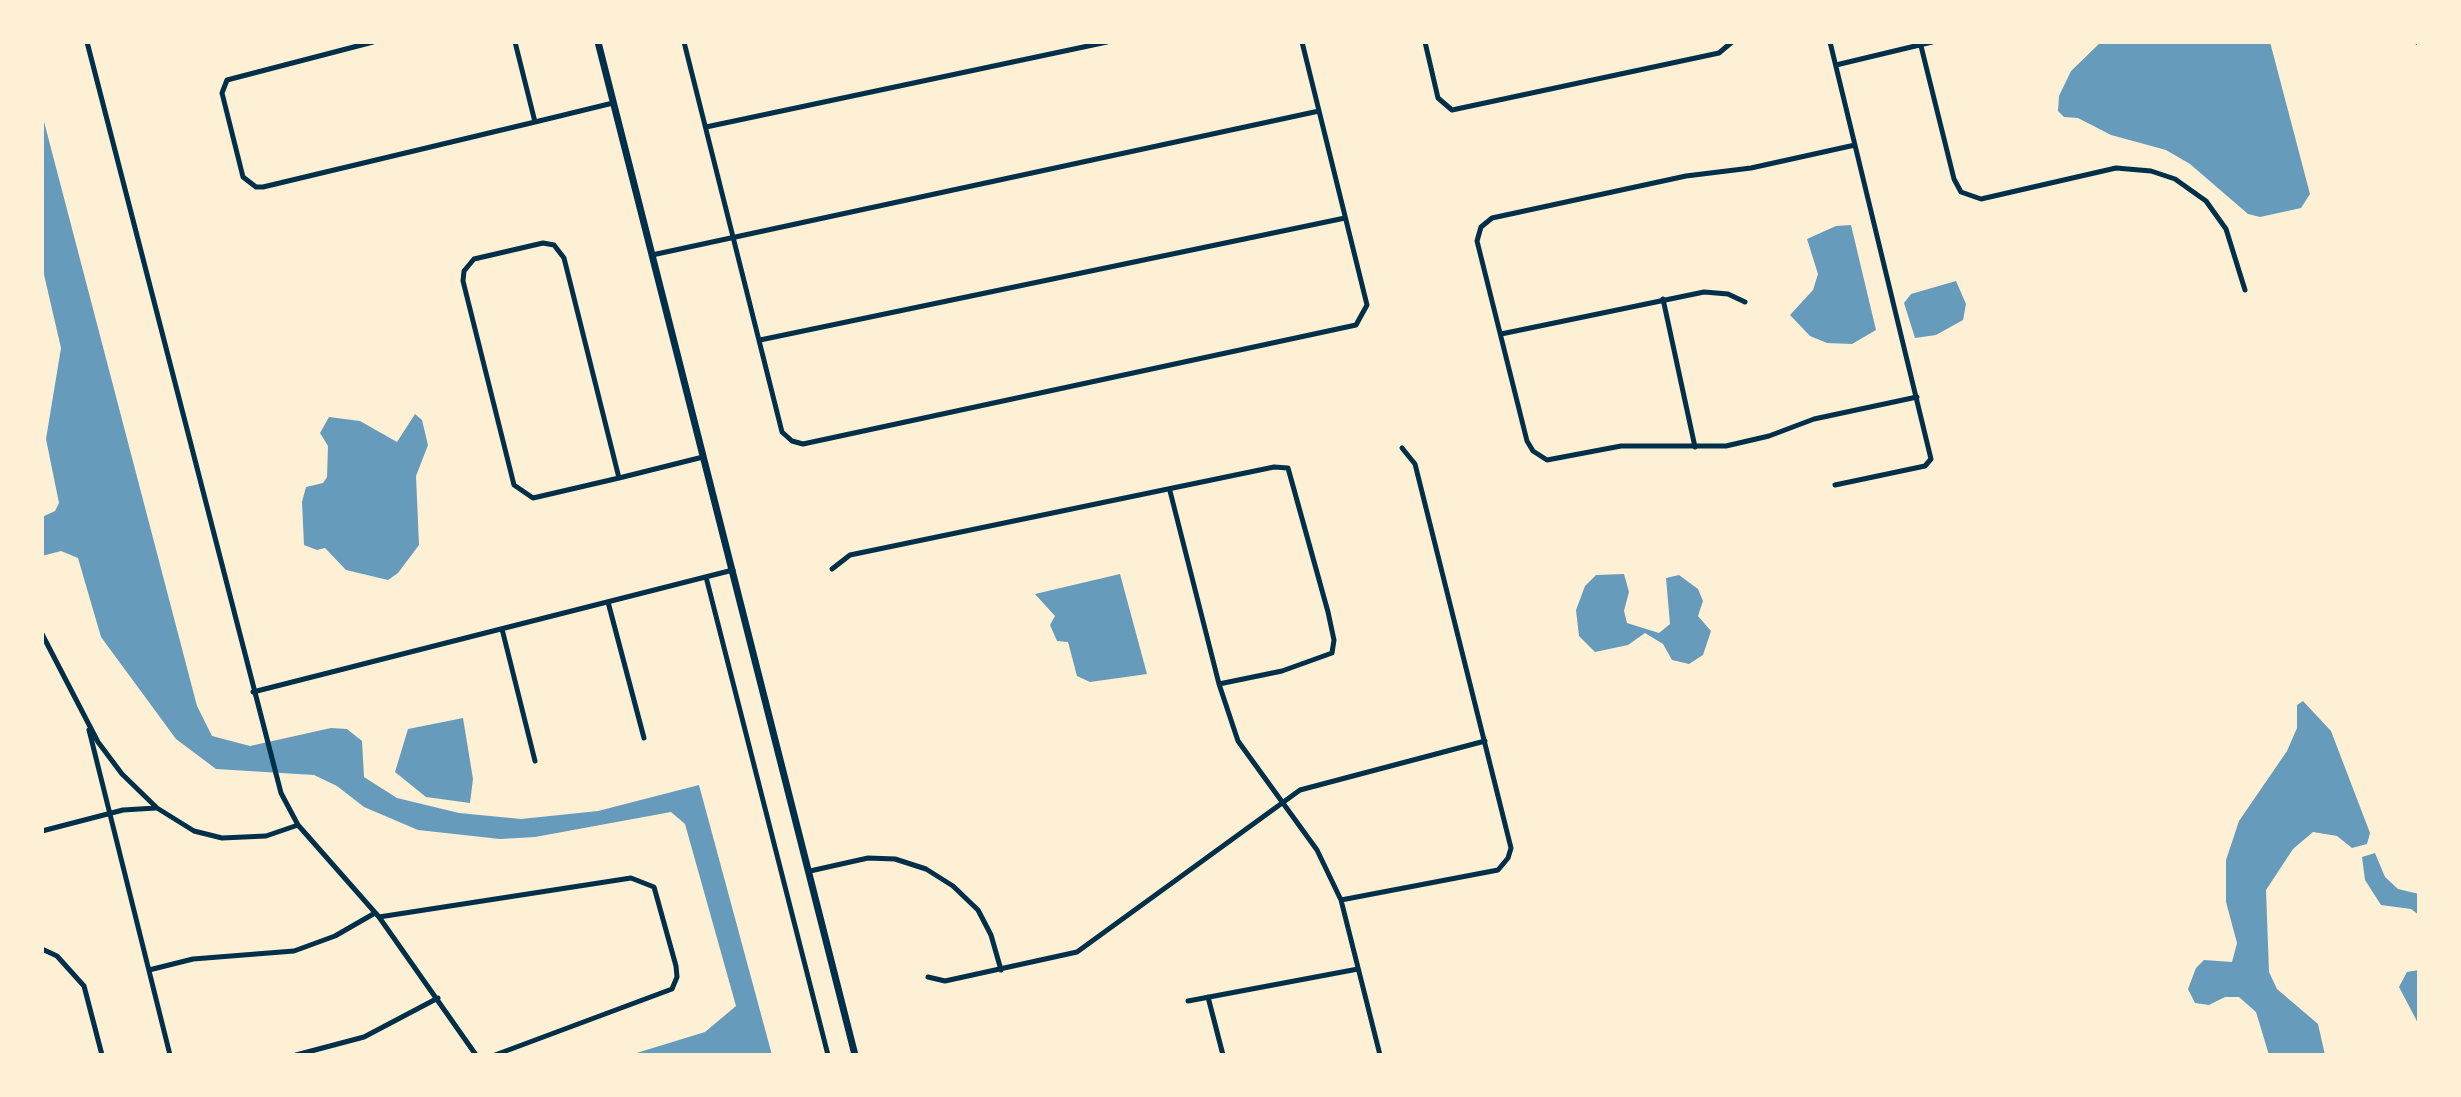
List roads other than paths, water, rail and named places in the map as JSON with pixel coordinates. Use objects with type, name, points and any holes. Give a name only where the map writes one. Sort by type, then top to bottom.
[{"type":"street","points":[[373,42],[227,80],[222,93],[243,177],[256,187],[263,187],[613,103]]},
{"type":"street","points":[[515,42],[535,122]]},
{"type":"street","points":[[598,42],[855,1055]]},
{"type":"street","points":[[684,42],[782,432],[792,441],[808,444],[1336,332],[1356,325],[1367,305],[1302,42]]},
{"type":"street","points":[[706,127],[1107,42]]},
{"type":"street","points":[[1425,42],[1438,98],[1447,109],[1462,110],[1719,53],[1732,42]]},
{"type":"street","points":[[1830,42],[1931,459],[1929,464],[1835,485]]},
{"type":"street","points":[[1836,65],[1932,42]]},
{"type":"street","points":[[88,44],[275,775],[298,825],[377,915],[476,1055]]},
{"type":"street","points":[[1921,44],[1954,179],[1961,192],[1981,199],[2116,168],[2151,171],[2175,179],[2206,201],[2226,229],[2245,290]]},
{"type":"street","points":[[652,255],[733,235],[1319,111]]},
{"type":"street","points":[[1855,145],[1743,170],[1686,176],[1492,218],[1481,227],[1477,241],[1527,441],[1533,451],[1547,460],[1621,446],[1726,446],[1774,434],[1814,419],[1917,397]]},
{"type":"street","points":[[760,340],[1345,218]]},
{"type":"street","points":[[619,478],[560,250],[543,243],[474,259],[464,271],[464,288],[514,485],[533,498],[619,478],[703,457]]},
{"type":"street","points":[[1501,334],[1711,291],[1745,302]]},
{"type":"street","points":[[1663,299],[1695,447]]},
{"type":"street","points":[[1341,900],[1503,866],[1510,854],[1511,843],[1415,464],[1402,448]]},
{"type":"street","points":[[832,569],[850,555],[1274,467],[1288,468],[1293,477],[1328,612],[1334,640],[1332,653],[1282,671],[1219,684]]},
{"type":"street","points":[[1170,491],[1219,684],[1238,741],[1317,850],[1341,900],[1380,1055]]},
{"type":"street","points":[[253,692],[733,570]]},
{"type":"street","points":[[706,577],[828,1055]]},
{"type":"street","points":[[608,602],[644,738]]},
{"type":"street","points":[[502,629],[535,761]]},
{"type":"street","points":[[42,634],[88,726],[122,774],[157,808],[184,827],[222,838],[266,836],[298,825]]},
{"type":"street","points":[[88,726],[170,1055]]},
{"type":"street","points":[[928,977],[945,981],[1069,956],[1087,947],[1281,803],[1310,786],[1485,741]]},
{"type":"street","points":[[42,831],[110,813],[157,808]]},
{"type":"street","points":[[810,871],[868,858],[895,859],[926,869],[953,886],[978,910],[991,935],[1001,970]]},
{"type":"street","points":[[149,970],[193,959],[294,951],[335,936],[377,915],[631,878],[654,887],[677,977],[672,989],[495,1055]]},
{"type":"street","points":[[42,949],[57,956],[84,986],[102,1055]]},
{"type":"street","points":[[1188,1001],[1358,969]]},
{"type":"street","points":[[1208,997],[1223,1055]]},
{"type":"street","points":[[296,1055],[364,1037],[438,998]]},
{"type":"water","points":[[2101,42],[2270,42],[2310,194],[2301,208],[2260,217],[2248,214],[2190,164],[2166,150],[2111,135],[2078,118],[2064,117],[2058,111],[2059,96],[2071,71]]},
{"type":"water","points":[[42,114],[197,706],[212,736],[250,746],[331,728],[347,729],[362,741],[364,777],[397,798],[459,813],[521,819],[598,811],[699,785],[772,1055],[630,1055],[705,1032],[736,1006],[685,824],[671,812],[535,837],[500,839],[418,830],[364,807],[337,786],[314,775],[216,769],[176,739],[101,637],[78,558],[61,551],[42,556],[42,517],[55,511],[59,503],[46,439],[61,348],[42,266]]},
{"type":"water","points":[[1851,225],[1876,330],[1852,344],[1827,343],[1810,336],[1790,315],[1813,290],[1818,274],[1807,239],[1836,226]]},
{"type":"water","points":[[1956,281],[1966,304],[1963,320],[1936,335],[1915,338],[1904,303],[1911,294]]},
{"type":"water","points":[[415,414],[422,420],[428,445],[416,476],[419,545],[398,573],[388,580],[346,570],[325,548],[317,550],[304,545],[302,502],[306,487],[323,483],[327,477],[328,446],[320,433],[329,417],[360,421],[397,442]]},
{"type":"water","points":[[1120,574],[1147,674],[1090,682],[1077,676],[1068,642],[1057,641],[1050,625],[1055,616],[1035,594]]},
{"type":"water","points":[[1624,574],[1629,592],[1624,611],[1627,623],[1659,633],[1670,624],[1666,578],[1679,575],[1698,589],[1703,601],[1698,616],[1711,631],[1703,655],[1689,664],[1672,660],[1663,644],[1645,633],[1628,645],[1595,652],[1579,636],[1576,610],[1585,586],[1596,575]]},
{"type":"water","points":[[2303,701],[2331,731],[2370,833],[2367,844],[2352,848],[2337,836],[2313,832],[2293,849],[2266,890],[2269,972],[2277,989],[2318,1024],[2325,1055],[2269,1055],[2256,1012],[2239,997],[2225,997],[2209,1005],[2195,1003],[2188,989],[2196,968],[2204,960],[2232,962],[2237,943],[2226,902],[2226,860],[2239,821],[2287,751],[2297,728],[2297,705]]},
{"type":"water","points":[[463,718],[473,779],[470,803],[426,797],[395,772],[408,729]]},
{"type":"water","points":[[2375,853],[2385,877],[2398,889],[2419,894],[2419,915],[2411,909],[2381,905],[2365,880],[2362,857]]},
{"type":"water","points":[[2419,970],[2419,1025],[2399,987],[2407,972]]}]
